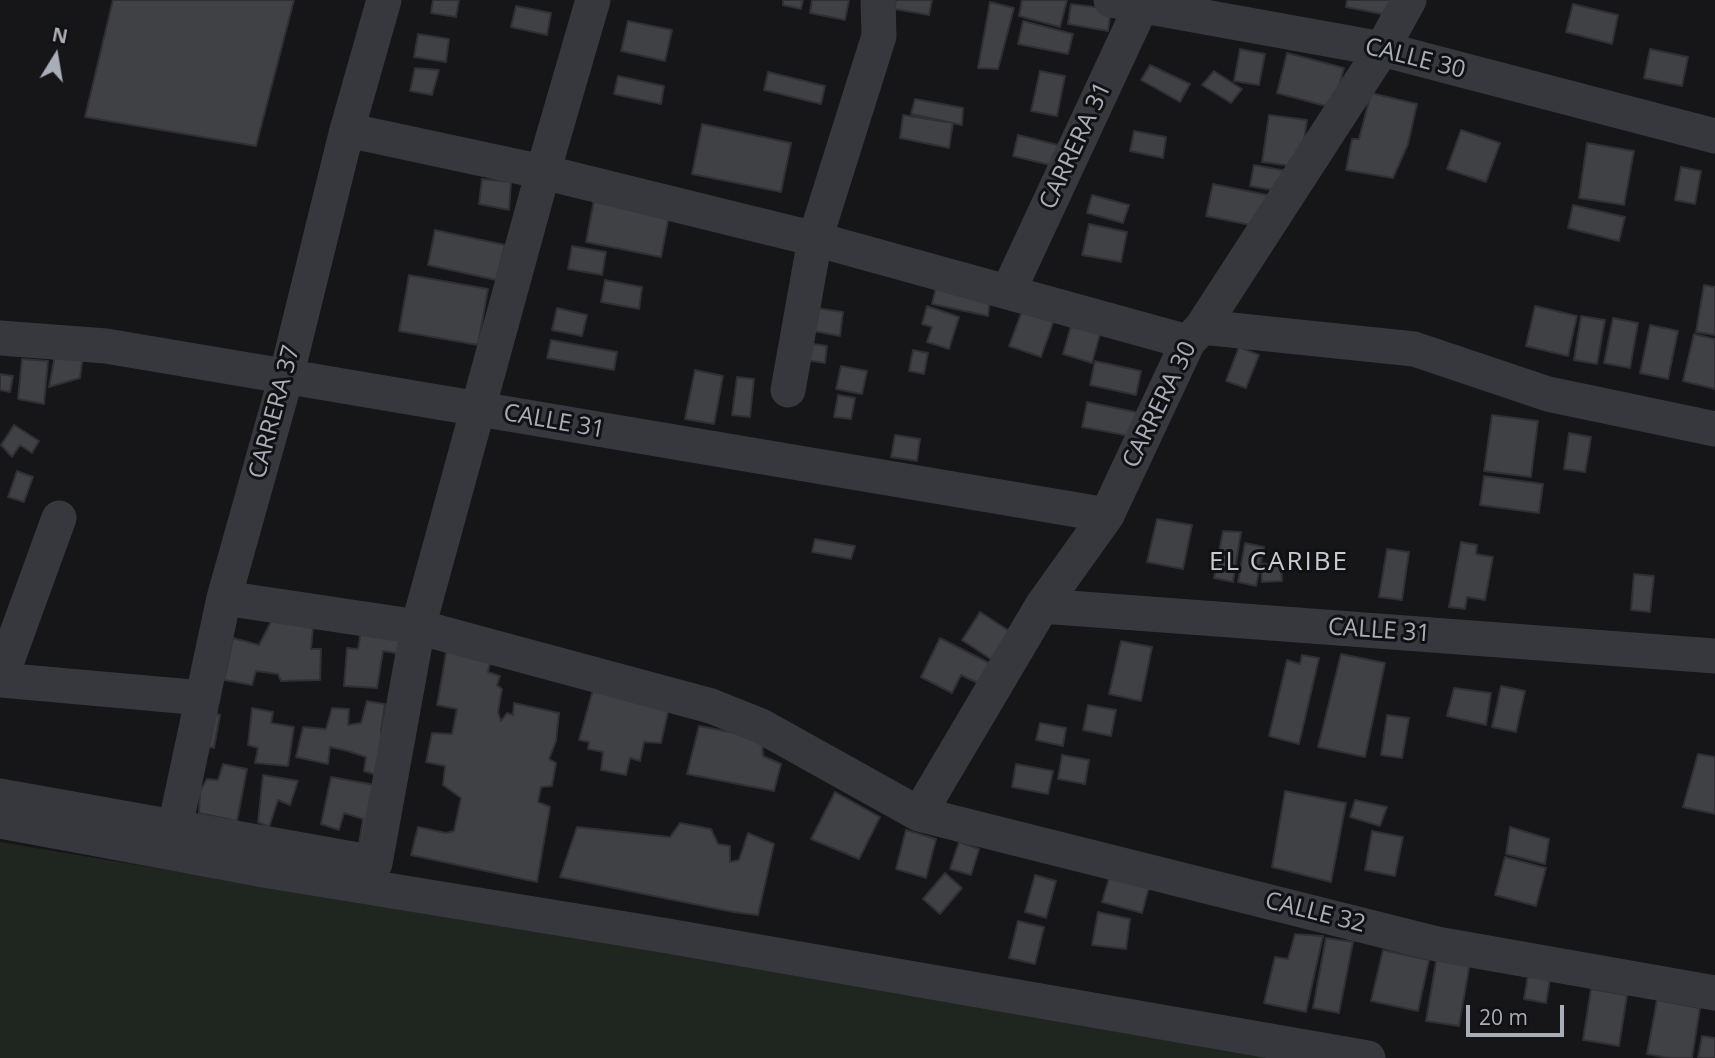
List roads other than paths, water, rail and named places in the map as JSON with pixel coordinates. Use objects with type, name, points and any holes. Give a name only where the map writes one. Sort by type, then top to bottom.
[{"type":"street","name":"CARRERA 37","points":[[175,827],[224,598],[286,377],[347,130],[384,0]]},
{"type":"street","points":[[0,796],[375,863],[418,627],[593,0]]},
{"type":"street","points":[[788,390],[815,239],[879,36],[878,0]]},
{"type":"street","name":"CARRERA 30","points":[[919,814],[1042,606],[1107,514],[1195,334],[1382,49],[1409,0]]},
{"type":"street","name":"CALLE 30","points":[[1133,2],[1382,49],[1715,136]]},
{"type":"street","name":"CARRERA 31","points":[[1008,292],[1133,2]]},
{"type":"street","points":[[347,130],[543,172],[815,239],[1008,292],[1195,334],[1414,349],[1548,394],[1715,429]]},
{"type":"street","name":"CALLE 31","points":[[0,338],[106,346],[1107,514]]},
{"type":"street","points":[[59,518],[0,680],[203,698]]},
{"type":"street","name":"CALLE 32","points":[[224,598],[418,627],[711,706],[761,726],[919,814],[1437,944],[1715,993]]},
{"type":"street","name":"CALLE 31","points":[[1042,606],[1715,656]]},
{"type":"street","points":[[0,821],[264,870],[662,934],[1367,1058]]},
{"type":"district","name":"EL CARIBE","points":[[1279,563]]}]
